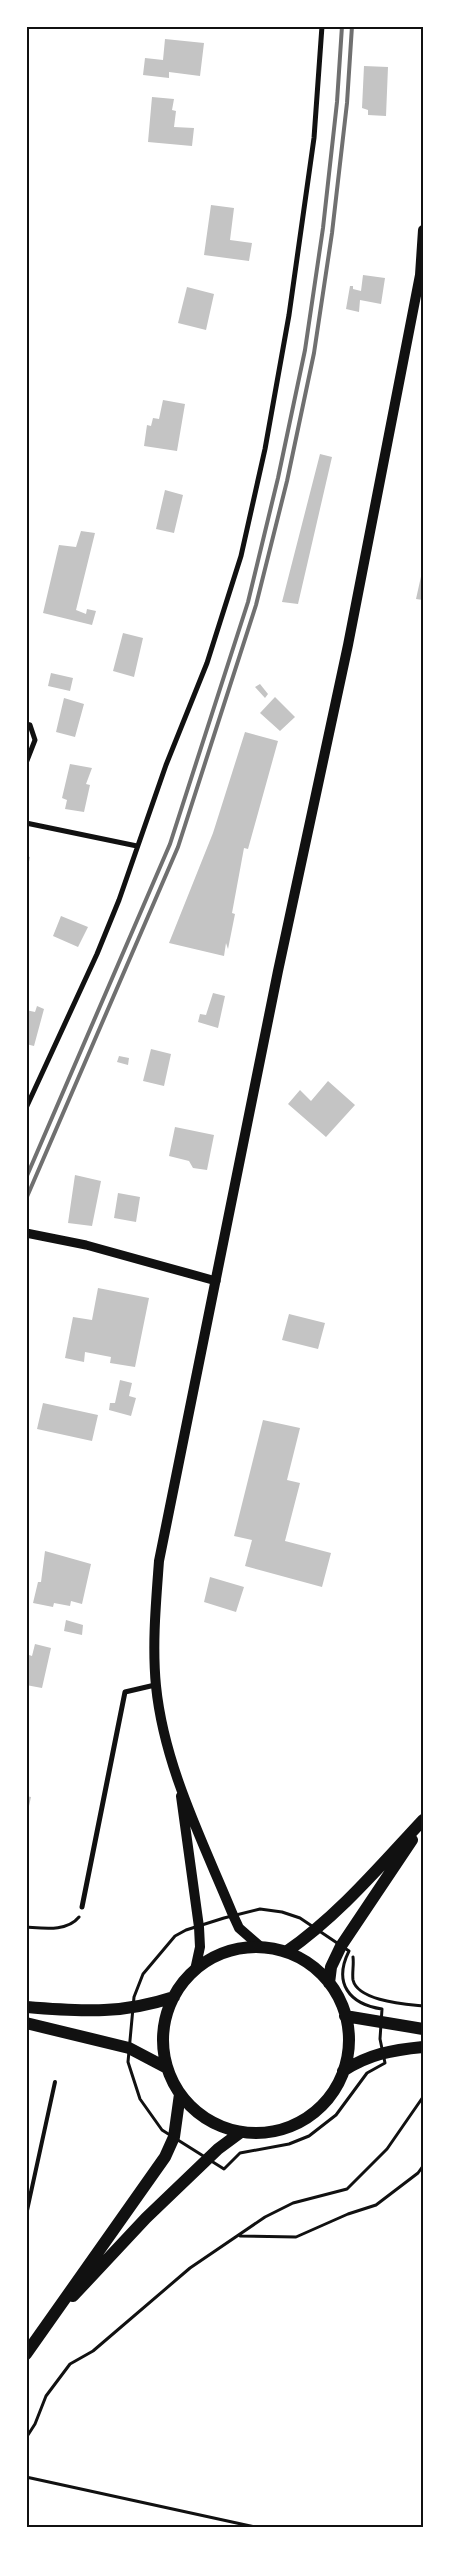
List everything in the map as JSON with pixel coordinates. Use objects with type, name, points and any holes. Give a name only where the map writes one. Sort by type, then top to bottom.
[{"type":"main road","points":[[262,1948],[239,1928],[232,1915],[178,1777],[162,1721],[156,1684],[154,1621],[159,1561],[278,970],[348,645],[420,275],[423,230]]},
{"type":"main road","points":[[178,1777],[199,1927],[200,1947],[195,1970]]},
{"type":"main road","points":[[286,1952],[317,1930],[423,1820]]},
{"type":"main road","points":[[329,1983],[331,1967],[423,1825]]},
{"type":"main road","points":[[244,1948],[262,1948],[286,1952],[316,1970],[329,1983],[345,2016],[348,2044],[343,2071],[330,2096],[310,2116],[284,2129],[256,2134],[227,2129],[207,2119],[180,2094],[167,2068],[163,2032],[167,2014],[174,1997],[195,1970],[209,1960],[226,1952],[244,1948]]},
{"type":"main road","points":[[26,2007],[71,2010],[134,2009],[174,1997]]},
{"type":"main road","points":[[345,2016],[423,2029]]},
{"type":"main road","points":[[26,2023],[129,2048],[167,2068]]},
{"type":"main road","points":[[343,2071],[365,2058],[382,2051],[423,2047]]},
{"type":"main road","points":[[26,2354],[158,2168],[174,2137],[180,2094]]},
{"type":"main road","points":[[41,2331],[146,2218],[207,2159],[241,2132]]},
{"type":"street","points":[[26,1108],[97,954],[119,900],[166,765],[207,664],[229,598],[266,450],[289,315],[314,138],[322,26]]},
{"type":"street","points":[[26,724],[30,725],[35,740],[26,763]]},
{"type":"street","points":[[26,823],[137,846]]},
{"type":"street","points":[[26,1233],[86,1245],[216,1281]]},
{"type":"street","points":[[82,1907],[125,1692],[156,1684]]},
{"type":"lane","points":[[26,2215],[55,2082]]},
{"type":"path","points":[[26,1927],[50,1929],[67,1925],[78,1920],[82,1907]]},
{"type":"path","points":[[384,1999],[380,2039],[385,2063],[367,2073],[336,2115],[309,2136],[289,2144],[240,2153],[224,2169],[162,2130],[140,2099],[128,2062],[136,1987],[157,1956],[175,1936],[232,1915],[260,1909],[282,1912],[300,1918],[353,1954],[353,1980],[356,1987],[365,1995],[423,2006]]},
{"type":"path","points":[[345,1948],[342,1971],[345,1986],[358,2003],[382,2009]]},
{"type":"path","points":[[26,2438],[35,2424],[46,2396],[70,2364],[93,2351],[190,2268],[266,2217],[293,2203],[347,2189],[387,2149],[423,2097]]},
{"type":"path","points":[[239,2236],[296,2237],[348,2214],[376,2205],[418,2173],[423,2166]]},
{"type":"path","points":[[26,2477],[256,2527]]},
{"type":"building","points":[[165,39],[204,43],[200,76],[169,72],[169,78],[143,75],[145,58],[163,60]]},
{"type":"building","points":[[364,66],[388,67],[386,116],[368,115],[368,110],[362,108]]},
{"type":"building","points":[[152,97],[174,99],[172,110],[176,111],[174,127],[194,128],[192,146],[148,142]]},
{"type":"building","points":[[211,205],[234,208],[230,240],[252,243],[249,261],[204,255]]},
{"type":"building","points":[[363,275],[385,278],[381,304],[360,300],[359,312],[346,309],[350,286],[361,291]]},
{"type":"building","points":[[187,287],[214,294],[206,330],[178,323]]},
{"type":"building","points":[[163,400],[185,404],[177,451],[144,446],[147,425],[151,426],[153,418],[159,419]]},
{"type":"building","points":[[320,454],[332,457],[298,604],[282,602]]},
{"type":"building","points":[[165,490],[183,495],[174,533],[156,529]]},
{"type":"building","points":[[81,531],[95,533],[76,610],[86,614],[87,609],[96,611],[92,625],[43,613],[59,545],[76,547]]},
{"type":"building","points":[[423,572],[423,600],[416,599]]},
{"type":"building","points":[[123,633],[143,638],[134,677],[113,671]]},
{"type":"building","points":[[51,673],[73,678],[70,691],[48,686]]},
{"type":"building","points":[[260,684],[268,694],[265,698],[255,687]]},
{"type":"building","points":[[275,697],[295,717],[280,731],[260,713]]},
{"type":"building","points":[[64,698],[84,704],[75,737],[56,732]]},
{"type":"building","points":[[245,732],[278,741],[248,849],[244,848],[232,913],[235,914],[228,949],[226,943],[224,956],[169,943],[213,833]]},
{"type":"building","points":[[70,764],[92,768],[86,784],[90,785],[84,812],[65,809],[67,800],[62,798]]},
{"type":"building","points":[[26,856],[30,857],[27,871],[26,870]]},
{"type":"building","points":[[61,916],[88,927],[78,947],[53,936]]},
{"type":"building","points":[[213,993],[225,996],[218,1028],[198,1022],[200,1014],[206,1015]]},
{"type":"building","points":[[37,1006],[44,1009],[34,1046],[26,1044],[26,1010],[35,1012]]},
{"type":"building","points":[[151,1049],[171,1054],[164,1086],[143,1081]]},
{"type":"building","points":[[119,1056],[129,1058],[128,1065],[117,1062]]},
{"type":"building","points":[[328,1081],[355,1105],[326,1137],[288,1104],[300,1090],[311,1101]]},
{"type":"building","points":[[175,1127],[214,1135],[207,1170],[193,1168],[189,1161],[169,1156]]},
{"type":"building","points":[[75,1175],[101,1181],[92,1226],[68,1223]]},
{"type":"building","points":[[118,1193],[140,1197],[136,1222],[114,1218]]},
{"type":"building","points":[[98,1288],[149,1298],[135,1367],[110,1363],[111,1357],[85,1352],[84,1362],[65,1358],[73,1317],[92,1320]]},
{"type":"building","points":[[289,1314],[325,1323],[318,1349],[282,1340]]},
{"type":"building","points":[[120,1380],[132,1383],[129,1396],[136,1398],[131,1416],[109,1410],[110,1403],[115,1403]]},
{"type":"building","points":[[43,1403],[98,1415],[92,1441],[37,1429]]},
{"type":"building","points":[[263,1420],[300,1428],[287,1480],[300,1483],[285,1541],[331,1553],[322,1587],[245,1566],[252,1540],[234,1536]]},
{"type":"building","points":[[45,1551],[91,1564],[82,1604],[71,1601],[70,1606],[54,1603],[53,1607],[33,1603],[38,1582],[41,1582]]},
{"type":"building","points":[[210,1577],[244,1587],[236,1612],[204,1602]]},
{"type":"building","points":[[66,1620],[83,1625],[82,1635],[64,1631]]},
{"type":"building","points":[[35,1644],[51,1648],[42,1688],[26,1685],[29,1674],[26,1674],[26,1654],[32,1656]]},
{"type":"building","points":[[26,1796],[31,1797],[27,1815],[26,1815]]},
{"type":"railway","points":[[26,1178],[170,844],[248,602],[278,478],[305,350],[323,228],[337,102],[342,26]]},
{"type":"railway","points":[[26,1199],[178,847],[256,605],[287,481],[314,353],[332,233],[347,103],[352,26]]}]
